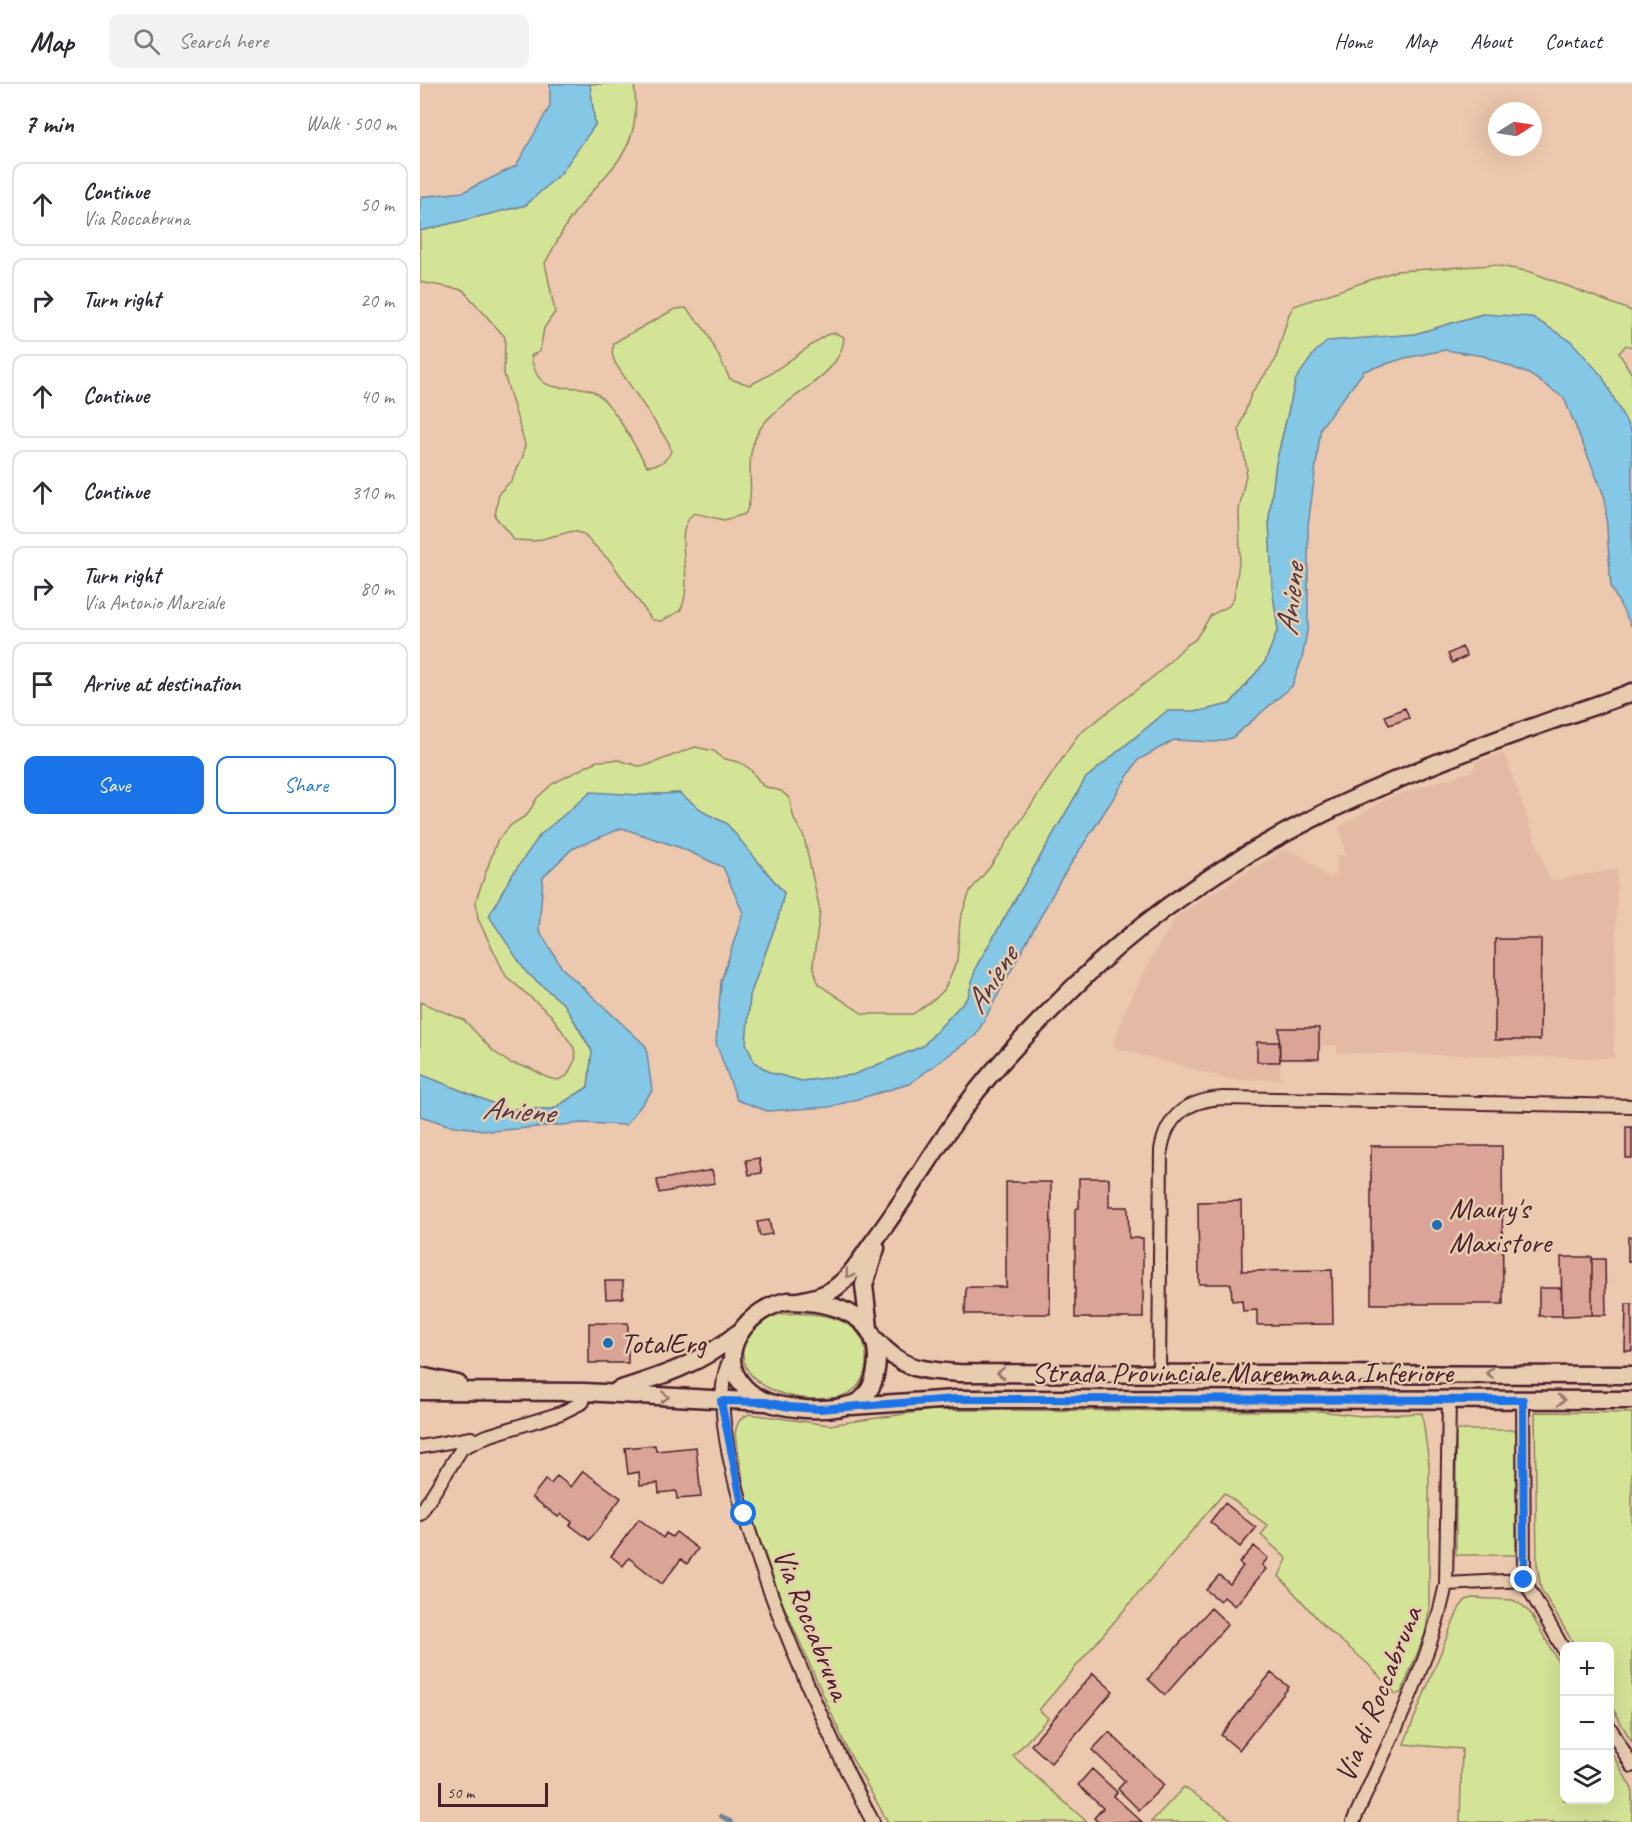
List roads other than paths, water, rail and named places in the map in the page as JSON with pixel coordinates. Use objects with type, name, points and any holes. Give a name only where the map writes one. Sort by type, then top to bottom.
[{"type":"main road","points":[[609,1392],[668,1374],[704,1358],[738,1333],[764,1308],[778,1303],[823,1295],[841,1284],[884,1228],[969,1102],[1057,1005],[1138,929],[1189,892],[1292,829],[1370,793],[1471,751],[1632,692]]},
{"type":"main road","points":[[420,1391],[609,1392],[721,1401],[766,1402],[808,1409],[851,1406],[865,1397],[875,1378],[872,1334],[864,1285],[884,1228]]},
{"type":"main road","points":[[798,1301],[824,1304],[848,1311],[872,1334]]},
{"type":"main road","points":[[738,1333],[732,1356],[738,1379],[746,1388],[766,1402]]},
{"type":"main road","name":"Strada Provinciale Maremmana Inferiore","points":[[872,1334],[895,1359],[912,1368],[928,1371],[1632,1375]]},
{"type":"main road","points":[[420,1376],[482,1390]]},
{"type":"main road","name":"Strada Provinciale Maremmana Inferiore","points":[[851,1406],[955,1399],[1632,1400]]},
{"type":"street","points":[[1159,1372],[1161,1150],[1169,1125],[1185,1107],[1200,1101],[1223,1098],[1632,1106]]},
{"type":"street","name":"Via Roccabruna","points":[[732,1356],[722,1379],[721,1401],[739,1493],[767,1586],[817,1707],[873,1822]]},
{"type":"street","points":[[420,1447],[487,1436],[561,1413],[583,1402],[584,1392]]},
{"type":"street","name":"Via di Roccabruna","points":[[1353,1822],[1425,1657],[1446,1584],[1449,1399]]},
{"type":"street","points":[[1523,1400],[1524,1580],[1560,1643]]},
{"type":"street","points":[[420,1514],[462,1448],[487,1436]]},
{"type":"street","name":"Via di Roccabruna","points":[[1446,1584],[1524,1580]]},
{"type":"street","points":[[1614,1735],[1632,1766]]},
{"type":"water","points":[[550,84],[590,84],[595,125],[561,173],[526,205],[420,231],[420,197],[463,192],[516,166],[550,106]]},
{"type":"water","name":"Aniene","points":[[1483,314],[1532,317],[1571,341],[1602,376],[1632,433],[1632,627],[1611,588],[1605,498],[1564,398],[1529,374],[1484,356],[1445,350],[1405,358],[1364,371],[1321,427],[1308,526],[1308,626],[1302,659],[1292,686],[1232,738],[1215,742],[1174,740],[1138,760],[1061,879],[976,1035],[909,1084],[830,1107],[767,1111],[737,1100],[716,1043],[721,982],[743,913],[723,867],[681,848],[622,828],[572,849],[543,877],[539,930],[562,968],[646,1046],[652,1091],[626,1125],[583,1123],[492,1131],[448,1125],[420,1116],[420,1074],[507,1109],[553,1109],[588,1087],[592,1051],[565,1005],[526,972],[489,916],[510,878],[540,835],[591,792],[640,795],[679,793],[707,814],[726,823],[784,893],[778,918],[750,995],[746,1043],[754,1062],[771,1073],[802,1081],[853,1075],[923,1046],[968,997],[976,967],[1086,778],[1167,711],[1200,711],[1230,704],[1265,662],[1278,629],[1272,587],[1269,518],[1276,463],[1296,379],[1315,352],[1328,341],[1415,334]]},
{"type":"waterway","points":[[721,1816],[731,1822]]},
{"type":"place","name":"Maury's Maxistore","points":[[1437,1225]]},
{"type":"place","name":"TotalErg","points":[[608,1343]]}]
